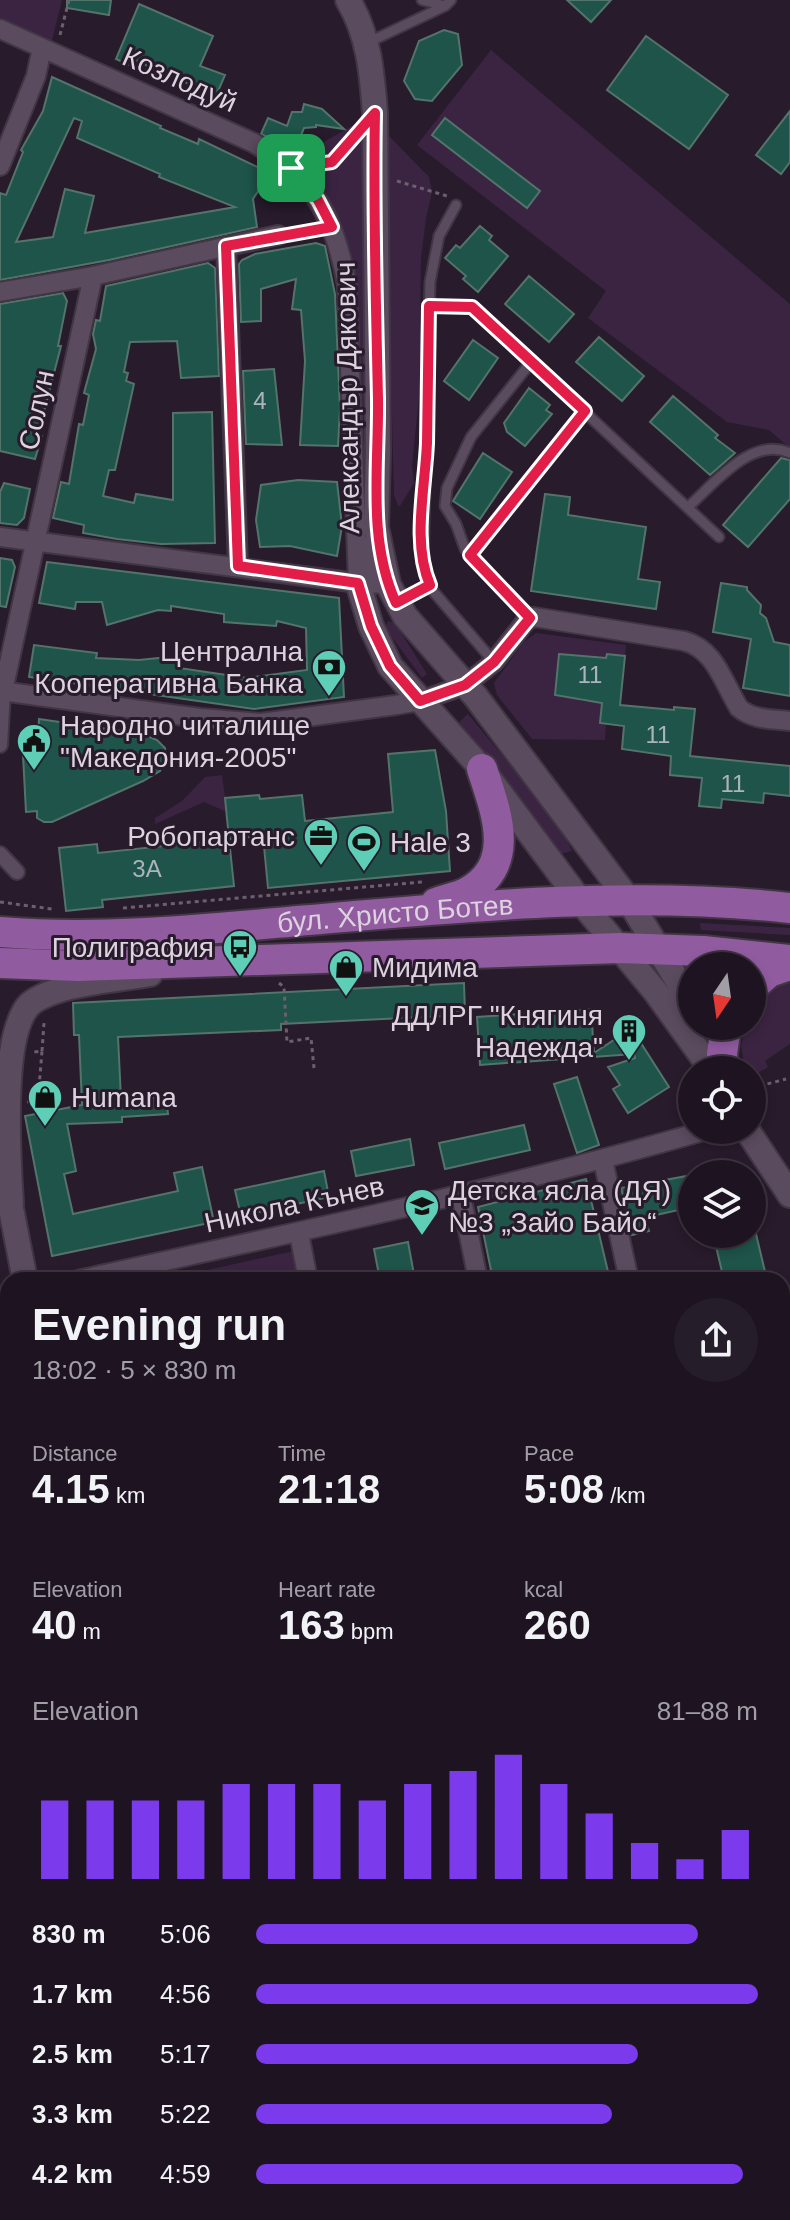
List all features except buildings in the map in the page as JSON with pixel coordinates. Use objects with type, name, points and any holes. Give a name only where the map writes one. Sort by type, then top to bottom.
[{"type":"main road","points":[[405,913],[466,893],[491,870],[497,857],[499,820],[482,769]]},
{"type":"main road","name":"бул. Христо Ботев","points":[[0,932],[84,937],[129,935],[628,899],[701,900],[790,908]]},
{"type":"main road","name":"бул. Христо Ботев","points":[[0,963],[78,966],[212,963],[656,948],[790,963]]},
{"type":"main road","points":[[766,975],[790,963]]},
{"type":"street","name":"Александър Дякович","points":[[348,0],[367,43],[375,113],[377,541],[392,593],[405,616],[465,685],[628,899],[678,981]]},
{"type":"street","name":"Козлодуй","points":[[0,29],[254,143],[291,168],[318,200],[341,251],[347,285],[358,583]]},
{"type":"street","points":[[0,166],[49,51]]},
{"type":"street","points":[[0,292],[93,276],[278,235]]},
{"type":"street","points":[[226,246],[238,566]]},
{"type":"street","name":"Солун","points":[[0,745],[1,691],[37,541],[93,276]]},
{"type":"street","points":[[0,537],[358,583],[392,593]]},
{"type":"street","points":[[377,541],[358,583],[371,626],[390,666],[482,769],[581,902],[705,1056]]},
{"type":"street","points":[[1,691],[200,718],[261,723],[420,701],[465,685],[494,662],[530,618],[539,617],[693,643],[710,656],[735,702],[744,712],[757,717],[790,721]]},
{"type":"street","points":[[0,854],[17,872]]},
{"type":"street","points":[[11,1203],[4,1090],[6,1067],[12,1034],[37,1000],[77,987],[212,963]]},
{"type":"street","name":"Никола Кънев","points":[[116,1272],[461,1195],[678,1138]]},
{"type":"street","points":[[756,1144],[790,1195]]},
{"type":"street","points":[[603,1160],[627,1272]]},
{"type":"street","points":[[0,1161],[24,1272]]},
{"type":"street","points":[[461,1195],[476,1272]]},
{"type":"street","points":[[299,1233],[306,1272]]},
{"type":"lane","points":[[422,0],[448,3]]},
{"type":"lane","points":[[367,43],[448,3]]},
{"type":"lane","points":[[456,205],[439,236],[430,282],[427,444],[421,544],[423,568],[430,585],[494,662]]},
{"type":"lane","points":[[429,306],[472,307],[719,537]]},
{"type":"lane","points":[[530,618],[470,555],[461,543],[456,524],[445,506],[447,488],[471,437],[532,361]]},
{"type":"lane","points":[[470,555],[585,411]]},
{"type":"lane","points":[[688,507],[742,460],[761,450],[781,448],[790,453]]},
{"type":"lane","points":[[392,593],[430,585]]},
{"type":"path","points":[[49,51],[69,0]]},
{"type":"path","points":[[291,168],[332,162],[375,113]]},
{"type":"path","points":[[374,174],[444,194]]},
{"type":"path","points":[[278,235],[332,227]]},
{"type":"path","points":[[114,909],[429,882]]},
{"type":"path","points":[[0,902],[59,911]]},
{"type":"path","points":[[277,981],[293,980]]},
{"type":"path","points":[[284,987],[287,1042],[311,1038],[314,1068]]},
{"type":"path","points":[[37,1000],[42,1051],[40,1075]]},
{"type":"path","points":[[26,1052],[42,1051]]},
{"type":"path","points":[[766,1084],[786,1079]]},
{"type":"shaded area","points":[[0,0],[62,0],[51,44],[0,21]]},
{"type":"shaded area","points":[[491,50],[790,304],[790,448],[769,430],[727,422],[588,318],[606,291],[417,145]]},
{"type":"shaded area","points":[[375,113],[362,436],[353,439],[347,285],[292,160]]},
{"type":"shaded area","points":[[389,136],[429,177],[432,192],[421,258],[423,358],[412,465],[414,483],[400,506],[394,495],[385,142]]},
{"type":"shaded area","points":[[388,621],[395,623],[427,674],[422,678],[389,633],[386,626]]},
{"type":"shaded area","points":[[536,633],[626,645],[625,656],[607,654],[606,658],[559,654],[555,695],[577,698],[580,695],[580,701],[598,702],[603,693],[600,723],[606,724],[605,740],[532,739],[497,695],[494,683],[524,642]]},
{"type":"shaded area","points":[[468,714],[559,824],[572,851],[560,854],[459,722]]},
{"type":"shaded area","points":[[222,775],[227,812],[204,802],[155,824],[155,818],[182,801],[205,777]]},
{"type":"shaded area","points":[[700,923],[790,928],[790,935],[701,930]]},
{"type":"shaded area","points":[[790,979],[790,1044],[766,1060],[766,1056],[743,1056],[742,1040],[766,1040],[766,994]]},
{"type":"shaded area","points":[[294,1251],[298,1272],[198,1272]]},
{"type":"place","name":"Централна Кооперативна Банка","points":[[329,698]]},
{"type":"place","name":"Народно читалище \"Македония-2005\"","points":[[34,772]]},
{"type":"place","name":"Робопартанс","points":[[321,867]]},
{"type":"place","name":"Hale 3","points":[[364,873]]},
{"type":"place","name":"Полиграфия","points":[[240,978]]},
{"type":"place","name":"Мидима","points":[[346,998]]},
{"type":"place","name":"ДДЛРГ \"Княгиня Надежда\"","points":[[629,1062]]},
{"type":"place","name":"Humana","points":[[45,1128]]},
{"type":"place","name":"Детска ясла (ДЯ) №3 „Зайо Байо“","points":[[422,1237]]},
{"type":"route","points":[[375,113],[376,527],[388,584],[396,603],[430,585],[423,568],[421,544],[427,444],[429,306],[472,307],[585,411],[470,555],[530,618],[494,662],[465,685],[420,701],[390,666],[371,626],[358,583],[238,566],[226,246],[332,227],[318,200],[291,168],[332,162],[375,113]]}]
